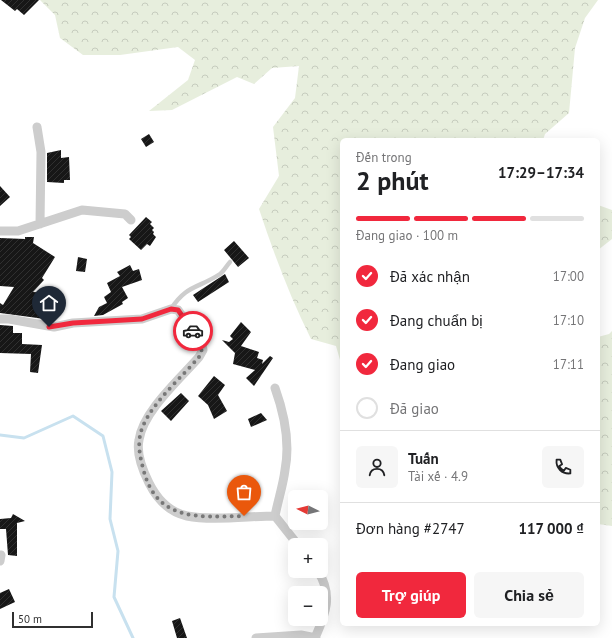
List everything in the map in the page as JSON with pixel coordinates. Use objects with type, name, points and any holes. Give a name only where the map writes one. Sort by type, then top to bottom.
[{"type":"street","points":[[37,128],[41,152],[40,224]]},
{"type":"street","points":[[0,231],[18,231],[82,210],[125,214],[131,220]]},
{"type":"street","points":[[0,319],[54,327],[73,323],[142,319],[171,309],[178,310],[202,345],[203,350],[199,357],[154,408],[144,425],[138,440],[139,455],[144,474],[156,498],[169,508],[187,516],[275,516]]},
{"type":"street","points":[[275,388],[281,405],[287,449],[285,470],[275,516]]},
{"type":"street","points":[[275,516],[292,538]]},
{"type":"street","points":[[256,638],[301,635],[315,638],[325,613],[327,598],[325,583],[322,578]]},
{"type":"lane","points":[[171,309],[179,297],[192,287],[222,273],[230,262]]},
{"type":"green space","points":[[40,0],[598,0],[585,18],[575,48],[569,113],[545,134],[544,138],[340,138],[340,360],[336,346],[311,339],[283,275],[259,209],[279,176],[273,127],[295,98],[299,66],[272,68],[254,84],[237,77],[172,110],[149,111],[188,80],[195,60],[178,47],[120,55],[83,55],[60,38],[55,15]]},
{"type":"green space","points":[[600,206],[612,210],[612,239],[600,248]]},
{"type":"green space","points":[[612,331],[612,526],[600,524],[600,336],[609,334]]},
{"type":"building","points":[[1,0],[39,0],[24,15],[17,9],[15,11]]},
{"type":"building","points":[[149,134],[154,142],[146,147],[141,139]]},
{"type":"building","points":[[61,150],[61,158],[69,157],[70,180],[64,180],[64,183],[47,182],[47,153]]},
{"type":"building","points":[[0,186],[10,197],[0,206]]},
{"type":"building","points":[[146,217],[152,222],[150,224],[154,228],[152,230],[156,237],[150,246],[147,244],[141,250],[129,239],[131,237],[129,235]]},
{"type":"building","points":[[25,237],[34,237],[33,243],[55,257],[42,278],[44,280],[33,292],[48,293],[45,319],[0,313],[0,303],[3,305],[14,287],[0,286],[0,238],[25,239]]},
{"type":"building","points":[[234,241],[249,258],[238,267],[224,250]]},
{"type":"building","points":[[78,257],[87,259],[85,272],[76,271]]},
{"type":"building","points":[[130,265],[133,271],[139,269],[142,280],[122,287],[128,298],[122,302],[123,304],[103,315],[94,316],[99,307],[107,303],[104,297],[111,292],[107,283],[120,276],[117,272]]},
{"type":"building","points":[[225,274],[229,282],[198,302],[193,295]]},
{"type":"building","points":[[241,322],[251,332],[241,346],[259,352],[257,358],[263,360],[262,364],[270,356],[273,358],[254,386],[246,378],[255,370],[233,364],[235,353],[222,340],[229,342],[233,339],[230,336]]},
{"type":"building","points":[[0,325],[13,326],[13,333],[22,333],[22,344],[42,345],[38,373],[30,372],[31,354],[0,353]]},
{"type":"building","points":[[214,376],[225,385],[218,395],[227,411],[214,419],[208,405],[198,396]]},
{"type":"building","points":[[181,393],[189,401],[171,421],[161,411]]},
{"type":"building","points":[[261,413],[267,420],[251,427],[248,419]]},
{"type":"building","points":[[13,514],[25,521],[17,523],[17,556],[8,555],[6,529],[0,529],[0,519],[11,518]]},
{"type":"building","points":[[9,589],[15,602],[0,609],[0,593]]},
{"type":"building","points":[[180,618],[187,638],[177,638],[172,621]]},
{"type":"waterway","points":[[0,435],[24,438],[73,416],[103,436],[112,472],[110,519],[118,551],[114,597],[133,638]]},
{"type":"way so far","points":[[193,331],[202,345],[203,350],[199,357],[154,408],[144,425],[138,440],[139,455],[144,474],[156,498],[169,508],[187,516],[244,516]]},
{"type":"route","points":[[49,327],[73,323],[96,323],[142,319],[171,309],[178,310],[193,331]]}]
